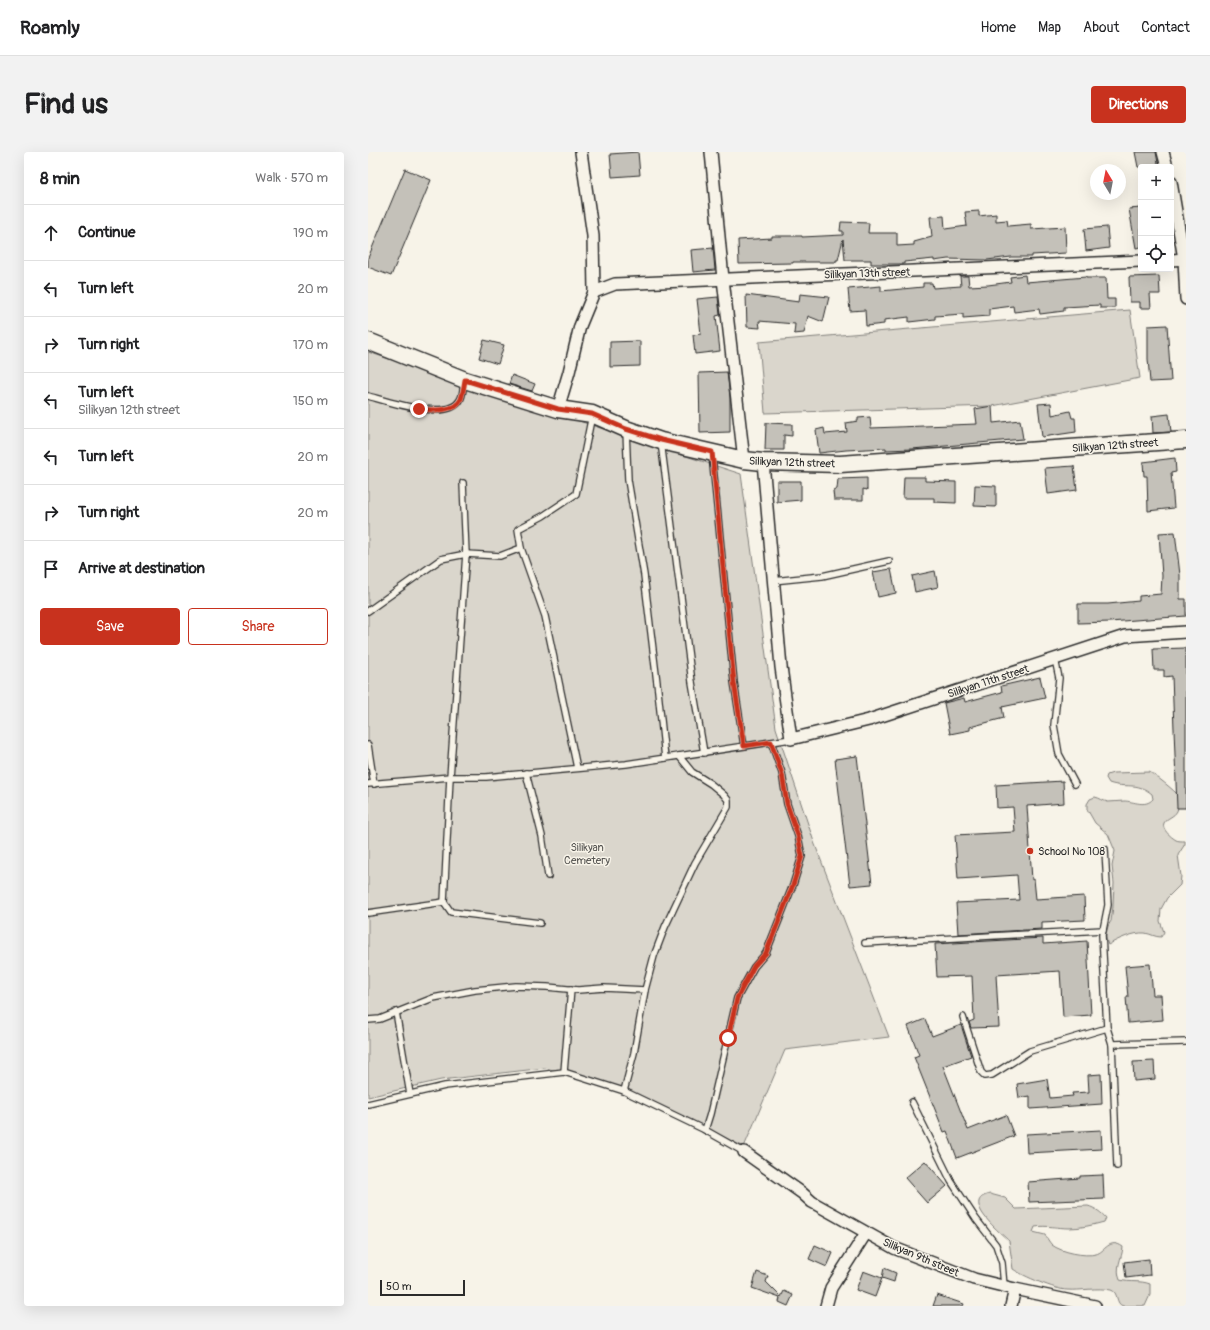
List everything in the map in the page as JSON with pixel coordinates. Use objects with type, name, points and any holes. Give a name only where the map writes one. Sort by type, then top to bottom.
[{"type":"main road","name":"Silikyan 12th street","points":[[368,341],[465,380],[558,409],[592,414],[626,429],[661,440],[744,460],[763,462],[840,464],[1186,440]]},
{"type":"street","points":[[558,409],[580,326],[594,292],[593,236],[581,152]]},
{"type":"street","points":[[711,152],[723,279],[744,460]]},
{"type":"street","points":[[1163,152],[1166,164]]},
{"type":"street","points":[[1174,198],[1185,259],[1186,299]]},
{"type":"street","points":[[1174,260],[1185,259]]},
{"type":"street","name":"Silikyan 13th street","points":[[594,292],[615,284],[1138,261]]},
{"type":"street","points":[[763,462],[773,582],[782,667],[792,739]]},
{"type":"street","name":"Silikyan 11th street","points":[[792,739],[869,720],[1125,636],[1186,632]]},
{"type":"street","name":"Silikyan 9th street","points":[[744,1152],[802,1193],[812,1202],[894,1248],[967,1276],[1016,1289],[1096,1306]]},
{"type":"street","points":[[826,1306],[831,1288],[866,1233]]},
{"type":"street","points":[[1011,1306],[1016,1289]]},
{"type":"lane","points":[[368,396],[419,409],[435,410],[452,407],[460,401],[465,380]]},
{"type":"lane","points":[[577,768],[545,616],[521,548],[518,529],[543,516],[576,494],[592,414]]},
{"type":"lane","points":[[626,429],[628,480],[644,575],[658,691],[664,758]]},
{"type":"lane","points":[[661,440],[691,674],[704,752]]},
{"type":"lane","points":[[712,452],[734,682],[744,746]]},
{"type":"lane","points":[[463,483],[466,554],[450,777],[444,902],[451,912],[540,923]]},
{"type":"lane","points":[[368,611],[441,559],[466,554],[500,556],[521,548]]},
{"type":"lane","points":[[773,582],[822,576],[889,561]]},
{"type":"lane","points":[[1055,659],[1059,678],[1054,725],[1059,754],[1075,784]]},
{"type":"lane","points":[[368,745],[371,784],[450,777],[486,777],[626,764],[792,739]]},
{"type":"lane","points":[[705,1130],[737,998],[754,966],[766,953],[793,885],[802,856],[798,836],[787,804],[782,774],[771,742]]},
{"type":"lane","points":[[624,1091],[634,1053],[645,990],[654,956],[665,928],[695,863],[728,807],[728,800],[724,795],[711,784],[692,772],[679,756]]},
{"type":"lane","points":[[526,773],[542,836],[548,876]]},
{"type":"lane","points":[[1105,849],[1108,905],[1102,935],[1107,1028],[1112,1044],[1116,1166]]},
{"type":"lane","points":[[368,913],[444,902]]},
{"type":"lane","points":[[865,943],[1103,930]]},
{"type":"lane","points":[[368,1020],[380,1019],[433,998],[475,990],[516,986],[578,990],[604,988],[645,990]]},
{"type":"lane","points":[[564,1072],[571,989]]},
{"type":"lane","points":[[396,1012],[410,1094]]},
{"type":"lane","points":[[963,1016],[981,1072],[986,1076],[992,1075],[1030,1051],[1107,1028]]},
{"type":"lane","points":[[1112,1044],[1186,1042]]},
{"type":"lane","points":[[368,1104],[445,1086],[564,1072],[624,1091],[705,1130],[744,1152]]},
{"type":"lane","points":[[912,1102],[951,1180],[976,1219],[996,1245],[1002,1263],[1004,1286]]},
{"type":"green space","points":[[1130,310],[1140,378],[992,406],[765,413],[759,342]]},
{"type":"green space","name":"Silikyan Cemetery","points":[[368,352],[741,474],[776,728],[814,842],[889,1037],[785,1050],[744,1147],[622,1087],[545,1068],[441,1080],[368,1097]]},
{"type":"green space","points":[[1149,772],[1178,795],[1179,803],[1177,811],[1165,821],[1163,825],[1167,833],[1174,839],[1178,841],[1185,841],[1185,844],[1178,855],[1181,876],[1180,885],[1167,898],[1161,909],[1160,921],[1164,932],[1161,937],[1141,933],[1121,938],[1108,945],[1106,934],[1111,921],[1113,907],[1114,883],[1112,866],[1115,851],[1108,834],[1095,823],[1087,809],[1087,804],[1090,799],[1095,797],[1108,802],[1124,801],[1143,804],[1150,802],[1153,799],[1152,794],[1146,790],[1136,786],[1115,785],[1109,783],[1106,778],[1107,775],[1113,773]]},
{"type":"green space","points":[[990,1194],[1005,1198],[1016,1209],[1088,1206],[1098,1211],[1106,1218],[1104,1222],[1073,1228],[1044,1226],[1035,1227],[1033,1232],[1045,1235],[1052,1245],[1067,1252],[1091,1255],[1099,1253],[1111,1244],[1118,1244],[1123,1247],[1118,1267],[1120,1280],[1150,1284],[1150,1295],[1145,1306],[1123,1306],[1119,1303],[1115,1293],[1111,1290],[1067,1290],[1055,1288],[1032,1279],[1013,1269],[1009,1241],[991,1224],[980,1209],[979,1203],[982,1197]]},
{"type":"building","points":[[638,152],[640,175],[612,177],[610,154]]},
{"type":"building","points":[[1135,152],[1156,152],[1157,164],[1138,164],[1138,167]]},
{"type":"building","points":[[405,169],[431,180],[391,276],[368,267],[368,258]]},
{"type":"building","points":[[1138,208],[1138,248],[1136,248],[1129,209]]},
{"type":"building","points":[[979,211],[979,216],[996,214],[996,221],[1007,220],[1008,226],[1031,224],[1031,229],[1065,227],[1066,253],[987,260],[948,259],[934,261],[934,259],[904,262],[904,264],[871,264],[871,260],[845,260],[843,239],[838,260],[836,260],[836,262],[739,264],[738,240],[772,238],[772,236],[802,237],[843,235],[843,231],[840,231],[841,222],[869,223],[868,233],[897,233],[897,246],[914,245],[914,242],[932,237],[930,217],[944,216],[945,229],[967,226],[965,212]]},
{"type":"building","points":[[1107,227],[1109,248],[1086,251],[1084,229]]},
{"type":"building","points":[[713,248],[715,270],[693,272],[691,250]]},
{"type":"building","points":[[1025,275],[1026,282],[1086,277],[1106,278],[1107,299],[1115,299],[1115,308],[1100,308],[1100,305],[1064,307],[1064,311],[1040,314],[1039,309],[1014,312],[1013,306],[989,309],[989,316],[963,318],[963,314],[935,316],[935,319],[909,322],[909,317],[884,320],[884,324],[866,326],[865,310],[850,311],[848,289],[881,286],[881,291],[923,287],[923,283],[932,283],[933,288],[961,286],[960,276],[968,276],[969,286],[988,285],[1011,282],[1010,277]]},
{"type":"building","points":[[1159,276],[1160,294],[1150,294],[1151,308],[1140,308],[1140,302],[1130,302],[1129,277]]},
{"type":"building","points":[[800,294],[829,297],[823,322],[808,316],[804,333],[794,334],[795,324],[759,321],[760,328],[747,327],[746,295],[799,302]]},
{"type":"building","points":[[718,297],[720,315],[716,316],[720,351],[695,354],[693,335],[701,334],[697,299]]},
{"type":"building","points":[[1167,325],[1171,381],[1150,382],[1148,326]]},
{"type":"building","points":[[484,340],[504,345],[498,364],[479,358]]},
{"type":"building","points":[[640,341],[640,366],[610,367],[610,342]]},
{"type":"building","points":[[727,372],[730,397],[730,432],[700,433],[699,373]]},
{"type":"building","points":[[512,375],[535,384],[532,391],[509,384]]},
{"type":"building","points":[[1051,403],[1052,415],[1070,411],[1072,418],[1075,418],[1076,432],[1042,437],[1038,404]]},
{"type":"building","points":[[992,406],[993,423],[1020,420],[1023,439],[912,449],[886,450],[886,448],[819,453],[816,430],[824,428],[825,434],[847,432],[846,423],[858,421],[858,418],[870,417],[871,428],[977,424],[975,409]]},
{"type":"building","points":[[1169,414],[1171,432],[1153,433],[1152,416]]},
{"type":"building","points":[[766,423],[792,424],[792,436],[784,435],[784,450],[765,450]]},
{"type":"building","points":[[1175,458],[1176,472],[1171,473],[1174,508],[1148,511],[1147,476],[1144,476],[1143,462]]},
{"type":"building","points":[[1074,466],[1077,490],[1048,494],[1045,468]]},
{"type":"building","points":[[904,477],[925,477],[925,481],[956,482],[956,503],[934,502],[934,498],[903,498]]},
{"type":"building","points":[[867,478],[867,490],[863,489],[863,500],[834,500],[833,491],[837,489],[838,479]]},
{"type":"building","points":[[777,481],[801,481],[801,500],[777,502]]},
{"type":"building","points":[[975,485],[996,486],[996,507],[974,506]]},
{"type":"building","points":[[1175,532],[1180,575],[1180,599],[1186,599],[1186,616],[1078,623],[1078,604],[1108,604],[1139,601],[1139,596],[1161,594],[1162,576],[1159,533]]},
{"type":"building","points":[[891,569],[896,593],[878,597],[873,572]]},
{"type":"building","points":[[935,571],[938,587],[915,592],[912,576]]},
{"type":"building","points":[[1186,648],[1186,808],[1177,808],[1172,676],[1164,677],[1164,670],[1154,670],[1153,649]]},
{"type":"building","points":[[1040,677],[1045,698],[1002,707],[1004,718],[970,727],[970,730],[950,734],[944,703],[964,698],[965,702],[1002,692],[1001,686]]},
{"type":"building","points":[[857,756],[872,884],[850,886],[835,759]]},
{"type":"building","points":[[1063,781],[1064,803],[1027,806],[1032,880],[1034,879],[1036,899],[1084,896],[1085,920],[1042,922],[1042,929],[958,934],[956,903],[1019,900],[1017,875],[958,879],[955,835],[1015,832],[1013,807],[997,808],[996,785]]},
{"type":"building","points":[[1043,938],[1043,944],[1087,941],[1091,1015],[1063,1017],[1060,971],[996,975],[999,1027],[971,1028],[969,1022],[974,1020],[972,976],[937,977],[935,944]]},
{"type":"building","points":[[1150,964],[1153,995],[1161,995],[1163,1020],[1128,1023],[1126,997],[1128,997],[1125,966]]},
{"type":"building","points":[[925,1019],[932,1036],[961,1025],[971,1056],[943,1066],[968,1130],[1006,1115],[1014,1136],[957,1158],[947,1131],[944,1132],[914,1057],[919,1055],[908,1026]]},
{"type":"building","points":[[1154,1061],[1155,1079],[1134,1081],[1133,1062]]},
{"type":"building","points":[[1101,1074],[1102,1104],[1030,1109],[1030,1096],[1019,1098],[1017,1084],[1047,1079],[1050,1098],[1073,1096],[1072,1093],[1089,1092],[1088,1075]]},
{"type":"building","points":[[1101,1130],[1102,1149],[1027,1153],[1026,1134]]},
{"type":"building","points":[[925,1161],[947,1186],[927,1203],[905,1178]]},
{"type":"building","points":[[1103,1175],[1104,1199],[1029,1202],[1028,1182]]},
{"type":"building","points":[[815,1245],[833,1253],[827,1267],[809,1259]]},
{"type":"building","points":[[1149,1259],[1150,1275],[1126,1278],[1124,1262]]},
{"type":"building","points":[[884,1268],[896,1273],[894,1282],[882,1278]]},
{"type":"building","points":[[863,1271],[882,1278],[875,1297],[856,1290]]},
{"type":"building","points":[[757,1272],[768,1276],[766,1282],[781,1297],[784,1291],[793,1295],[788,1306],[779,1302],[780,1298],[752,1288]]},
{"type":"building","points":[[937,1295],[964,1304],[963,1306],[933,1306]]},
{"type":"place","name":"School No 108","points":[[1030,851]]},
{"type":"route","points":[[419,409],[435,410],[452,407],[460,401],[465,380],[558,409],[592,414],[626,429],[661,440],[712,452],[734,682],[744,746],[771,742],[782,774],[787,804],[798,836],[802,856],[793,885],[766,953],[754,966],[737,998],[732,1014],[728,1038]]}]
